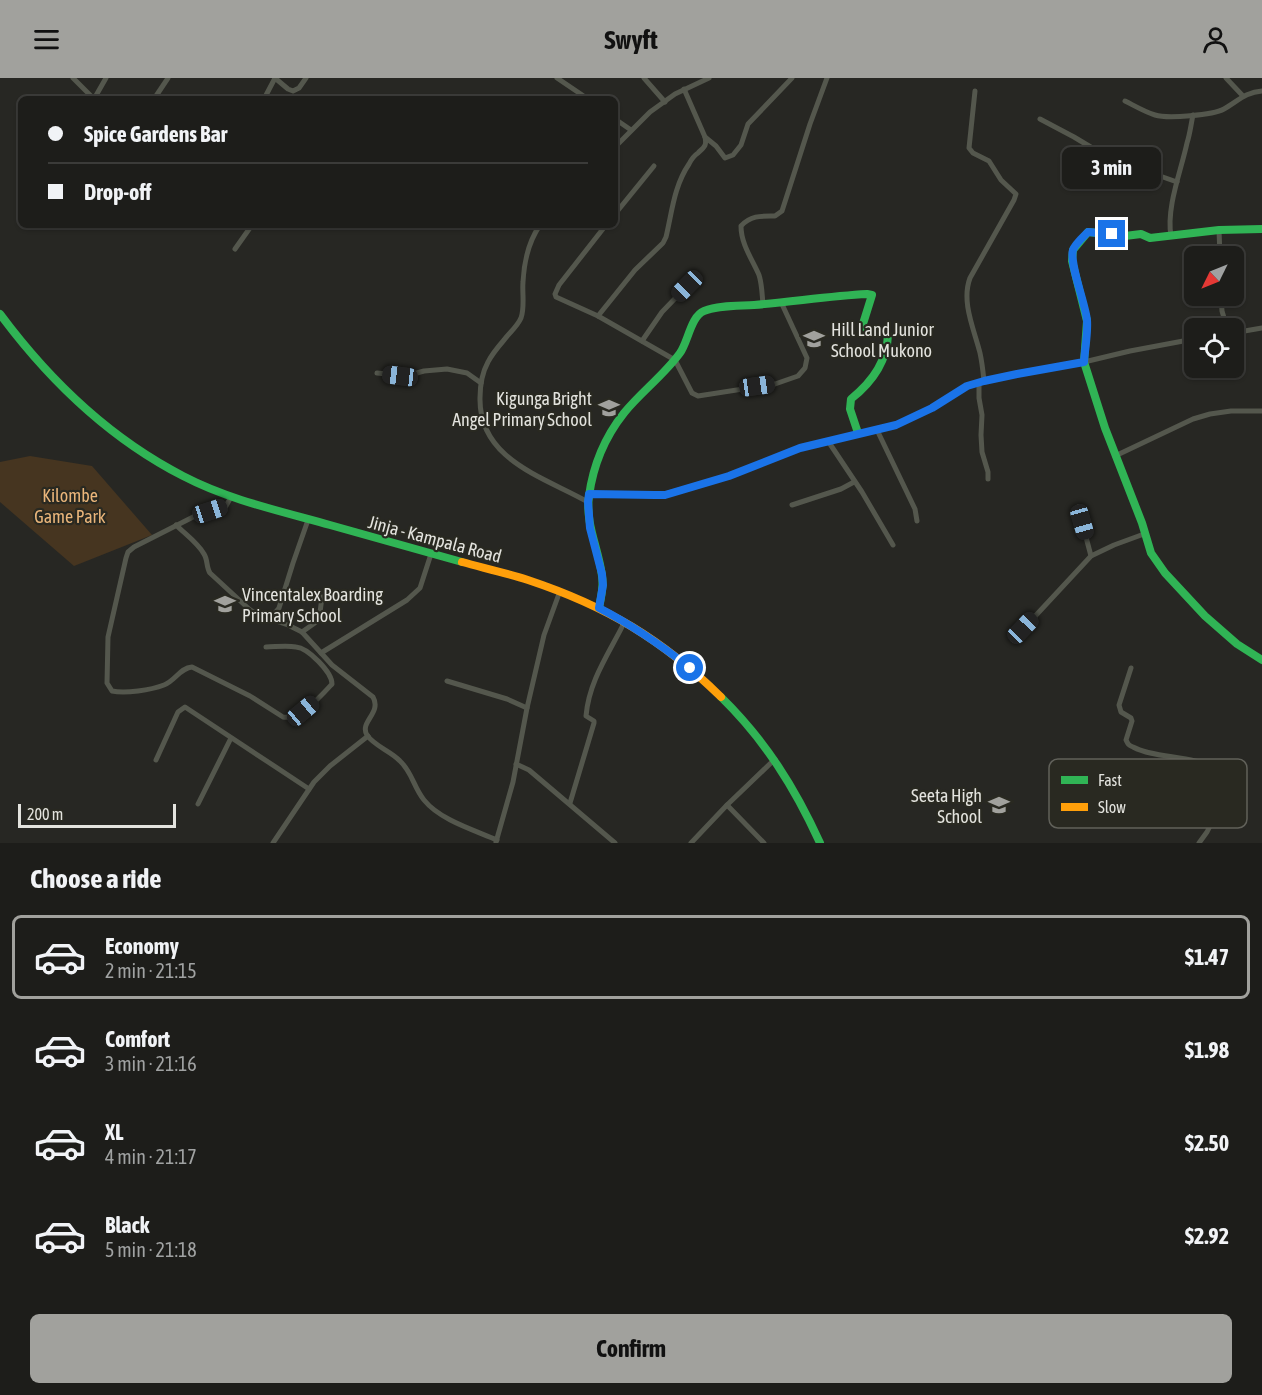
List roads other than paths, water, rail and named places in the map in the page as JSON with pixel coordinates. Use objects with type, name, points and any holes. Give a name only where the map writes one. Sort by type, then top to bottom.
[{"type":"main road","points":[[1262,229],[1219,230],[1150,238],[1141,234],[1125,236],[1088,232],[1073,250],[1072,261],[1087,321],[1084,362],[1115,456],[1156,561],[1173,583],[1223,633],[1262,660]]},
{"type":"main road","points":[[599,608],[603,585],[602,574],[590,528],[588,502],[599,457],[606,440],[624,413],[681,352],[699,313],[723,307],[872,295],[862,327],[873,331],[883,331],[888,335],[888,341],[871,381],[851,399],[850,409],[858,433]]},
{"type":"main road","name":"Jinja - Kampala Road","points":[[0,314],[59,386],[155,461],[184,477],[231,497],[308,520],[526,579],[560,591],[625,621],[690,668],[736,713],[775,759],[794,789],[820,843]]},
{"type":"street","points":[[73,78],[91,96]]},
{"type":"street","points":[[96,96],[106,78]]},
{"type":"street","points":[[156,96],[168,78]]},
{"type":"street","points":[[266,96],[275,78],[293,91],[299,88],[306,78]]},
{"type":"street","points":[[557,78],[584,96]]},
{"type":"street","points":[[644,78],[665,102]]},
{"type":"street","points":[[618,144],[650,112],[675,94],[709,78]]},
{"type":"street","points":[[705,137],[725,158],[734,155],[741,145],[748,124],[792,78]]},
{"type":"street","points":[[763,304],[760,279],[748,253],[741,226],[747,220],[760,216],[775,216],[782,211],[826,78]]},
{"type":"street","points":[[1226,78],[1243,96]]},
{"type":"street","points":[[598,316],[635,270],[663,243],[676,190],[688,165],[706,144],[684,89]]},
{"type":"street","points":[[975,91],[969,148],[973,153],[989,161],[1001,180],[1016,194],[970,278],[967,289],[971,320],[979,351],[982,382],[979,398],[982,415],[982,452],[988,478]]},
{"type":"street","points":[[1125,101],[1157,116],[1173,117],[1222,110],[1243,96],[1262,91]]},
{"type":"street","points":[[1171,236],[1171,218],[1177,182],[1188,142],[1192,115]]},
{"type":"street","points":[[1040,119],[1109,158],[1177,182]]},
{"type":"street","points":[[618,121],[631,130]]},
{"type":"street","points":[[618,210],[654,166]]},
{"type":"street","points":[[235,249],[250,228]]},
{"type":"street","points":[[538,228],[529,248],[525,267],[520,320],[487,363],[480,383],[481,417],[489,436],[509,458],[526,471],[588,502]]},
{"type":"street","points":[[604,228],[559,285],[556,297],[598,316],[675,360],[692,393],[698,396],[775,384],[798,376],[805,368],[807,358],[781,302]]},
{"type":"street","points":[[1219,230],[1220,246]]},
{"type":"street","points":[[642,341],[662,312],[687,286]]},
{"type":"street","points":[[1244,331],[1262,328]]},
{"type":"street","points":[[589,494],[665,495],[729,476],[791,451],[896,425],[914,418],[967,386],[1184,341]]},
{"type":"street","points":[[377,373],[406,376],[424,371],[447,369],[467,373],[480,383]]},
{"type":"street","points":[[1115,456],[1193,419],[1231,411],[1262,411]]},
{"type":"street","points":[[877,430],[915,509],[917,521]]},
{"type":"street","points":[[828,441],[893,545]]},
{"type":"street","points":[[792,505],[841,489],[854,482]]},
{"type":"street","points":[[231,497],[226,506],[197,515],[128,552],[108,637],[107,683],[112,691],[138,691],[164,685],[185,669],[192,667],[288,718],[303,711],[332,684],[332,678],[325,668],[307,651],[297,647],[266,647]]},
{"type":"street","points":[[1078,507],[1091,556]]},
{"type":"street","points":[[270,619],[279,608],[308,520]]},
{"type":"street","points":[[176,525],[204,554],[210,573],[249,609],[258,615],[302,632],[332,665],[373,697],[376,703],[366,725],[365,730],[368,736],[398,758],[409,771],[424,800],[432,808],[496,842],[513,782],[544,636],[560,591]]},
{"type":"street","points":[[1013,640],[1091,556],[1144,534]]},
{"type":"street","points":[[321,653],[407,600],[420,588],[431,554]]},
{"type":"street","points":[[302,632],[319,620],[322,597]]},
{"type":"street","points":[[570,803],[594,723],[586,716],[588,698],[605,658],[625,621]]},
{"type":"street","points":[[1131,668],[1119,705],[1121,712],[1132,721],[1126,740],[1128,744],[1150,752],[1185,759]]},
{"type":"street","points":[[447,681],[507,699],[527,708]]},
{"type":"street","points":[[156,760],[178,712],[185,707],[309,789]]},
{"type":"street","points":[[273,843],[321,775],[368,736]]},
{"type":"street","points":[[198,804],[231,738]]},
{"type":"street","points":[[691,843],[775,759]]},
{"type":"street","points":[[516,764],[529,770],[615,843]]},
{"type":"street","points":[[727,806],[764,843]]},
{"type":"street","points":[[1199,843],[1209,828]]},
{"type":"place","name":"Hill Land Junior School Mukono","points":[[814,339]]},
{"type":"place","name":"Kigunga Bright Angel Primary School","points":[[609,408]]},
{"type":"place","name":"Vincentalex Boarding Primary School","points":[[225,604]]},
{"type":"place","name":"Seeta High School","points":[[999,805]]},
{"type":"park label","name":"Kilombe Game Park","points":[[70,505]]}]
